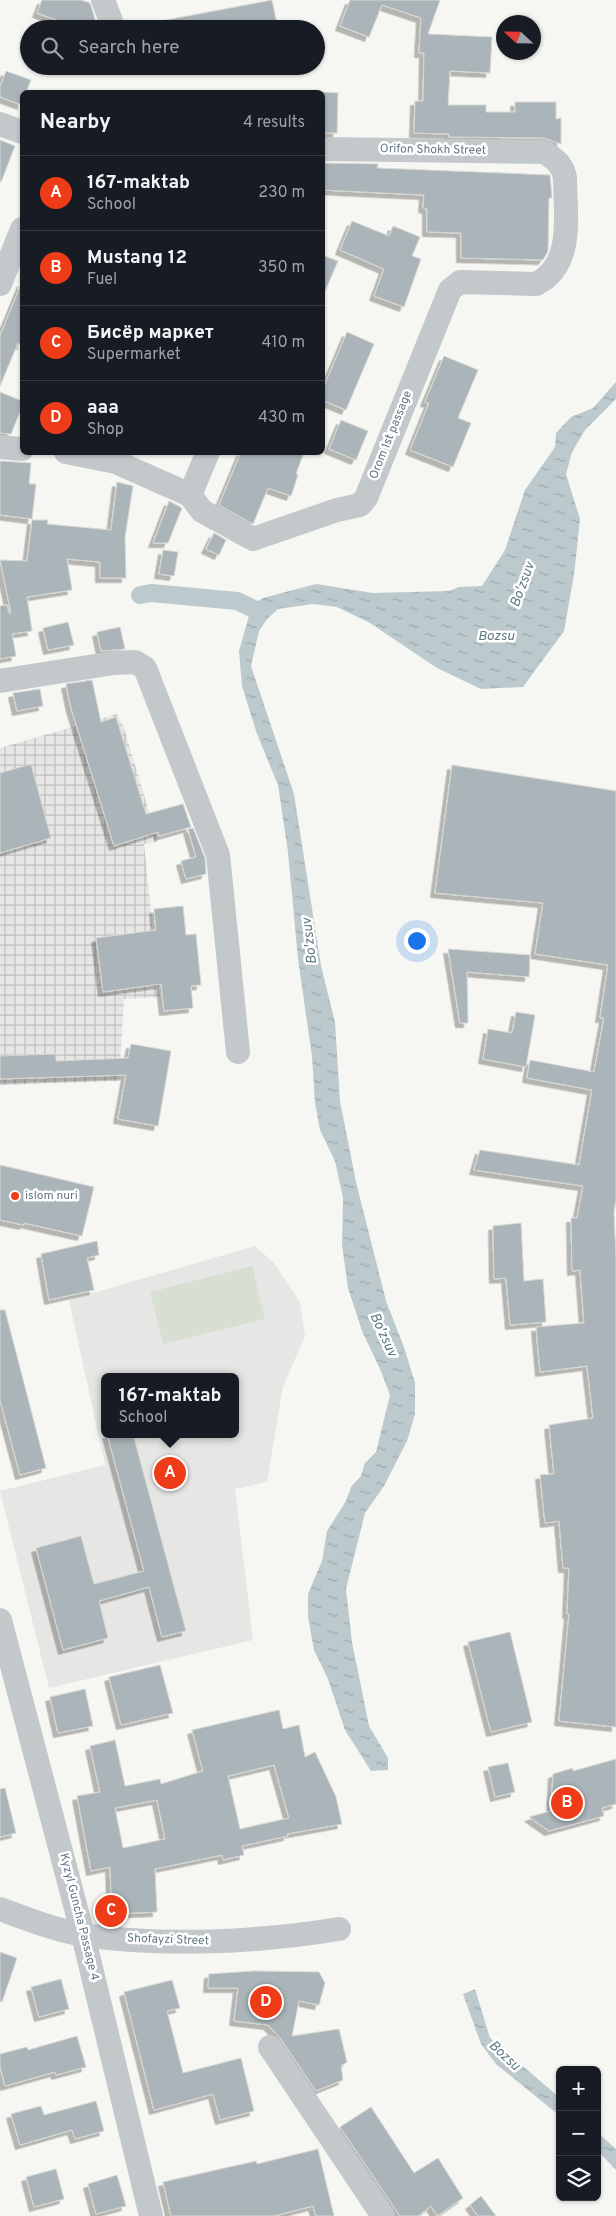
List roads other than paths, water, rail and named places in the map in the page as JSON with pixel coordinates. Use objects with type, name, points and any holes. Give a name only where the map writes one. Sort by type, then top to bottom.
[{"type":"street","points":[[103,0],[111,20]]},
{"type":"street","points":[[0,124],[20,131]]},
{"type":"street","name":"Orifon Shokh Street","points":[[325,149],[544,152]]},
{"type":"street","name":"Orom 1st passage","points":[[78,455],[116,462],[190,495],[202,512],[253,539],[360,504],[366,498],[450,290],[460,282],[536,284],[554,272],[564,251],[565,177],[563,169],[556,160],[544,152]]},
{"type":"street","points":[[0,284],[20,235]]},
{"type":"street","points":[[0,447],[20,449]]},
{"type":"street","points":[[190,495],[207,455]]},
{"type":"street","points":[[0,681],[114,663],[135,662],[144,668],[218,856],[238,1052]]},
{"type":"street","name":"Kyzyl Guncha Passage 4","points":[[0,1620],[83,1935],[152,2216]]},
{"type":"street","name":"Shofayzi Street","points":[[0,1909],[83,1935],[136,1939],[213,1941],[300,1935],[339,1929]]},
{"type":"street","points":[[270,2047],[383,2216]]},
{"type":"water","name":"Bozsu","points":[[616,382],[616,399],[585,430],[572,452],[566,474],[580,519],[574,575],[564,631],[523,687],[481,689],[437,668],[370,623],[337,607],[313,604],[278,609],[267,619],[259,631],[251,666],[294,794],[321,966],[335,1022],[340,1101],[356,1182],[386,1301],[404,1347],[415,1383],[415,1414],[407,1441],[384,1486],[365,1513],[346,1589],[352,1642],[369,1726],[388,1758],[388,1770],[371,1771],[345,1730],[328,1679],[314,1650],[308,1617],[308,1594],[322,1561],[327,1531],[346,1501],[351,1487],[361,1476],[365,1463],[376,1452],[390,1395],[362,1331],[348,1288],[342,1245],[343,1198],[335,1161],[320,1130],[315,1103],[312,1056],[298,959],[288,852],[278,785],[257,734],[242,686],[239,651],[252,605],[263,598],[316,584],[373,593],[449,591],[459,587],[482,586],[505,550],[525,490],[555,447],[556,433],[571,417],[593,408]]},
{"type":"water","name":"Bozsu","points":[[475,1989],[490,2038],[556,2095],[556,2113],[496,2064],[481,2044],[463,1994]]},
{"type":"water","points":[[601,2136],[616,2149],[616,2170],[601,2154]]},
{"type":"waterway","points":[[140,595],[151,593],[237,601],[258,611]]},
{"type":"place","name":"islom nuri","points":[[15,1196]]},
{"type":"place","name":"167-maktab","points":[[170,1473]]},
{"type":"place","name":"Mustang 12","points":[[567,1803]]},
{"type":"place","name":"Бисёр маркет","points":[[111,1911]]},
{"type":"place","name":"ааа","points":[[266,2002]]},
{"type":"water label","name":"Bo'zsuv","points":[[523,585]]},
{"type":"water label","name":"Bo'zsuv","points":[[310,941]]},
{"type":"water label","name":"Bo'zsuv","points":[[383,1335]]}]
